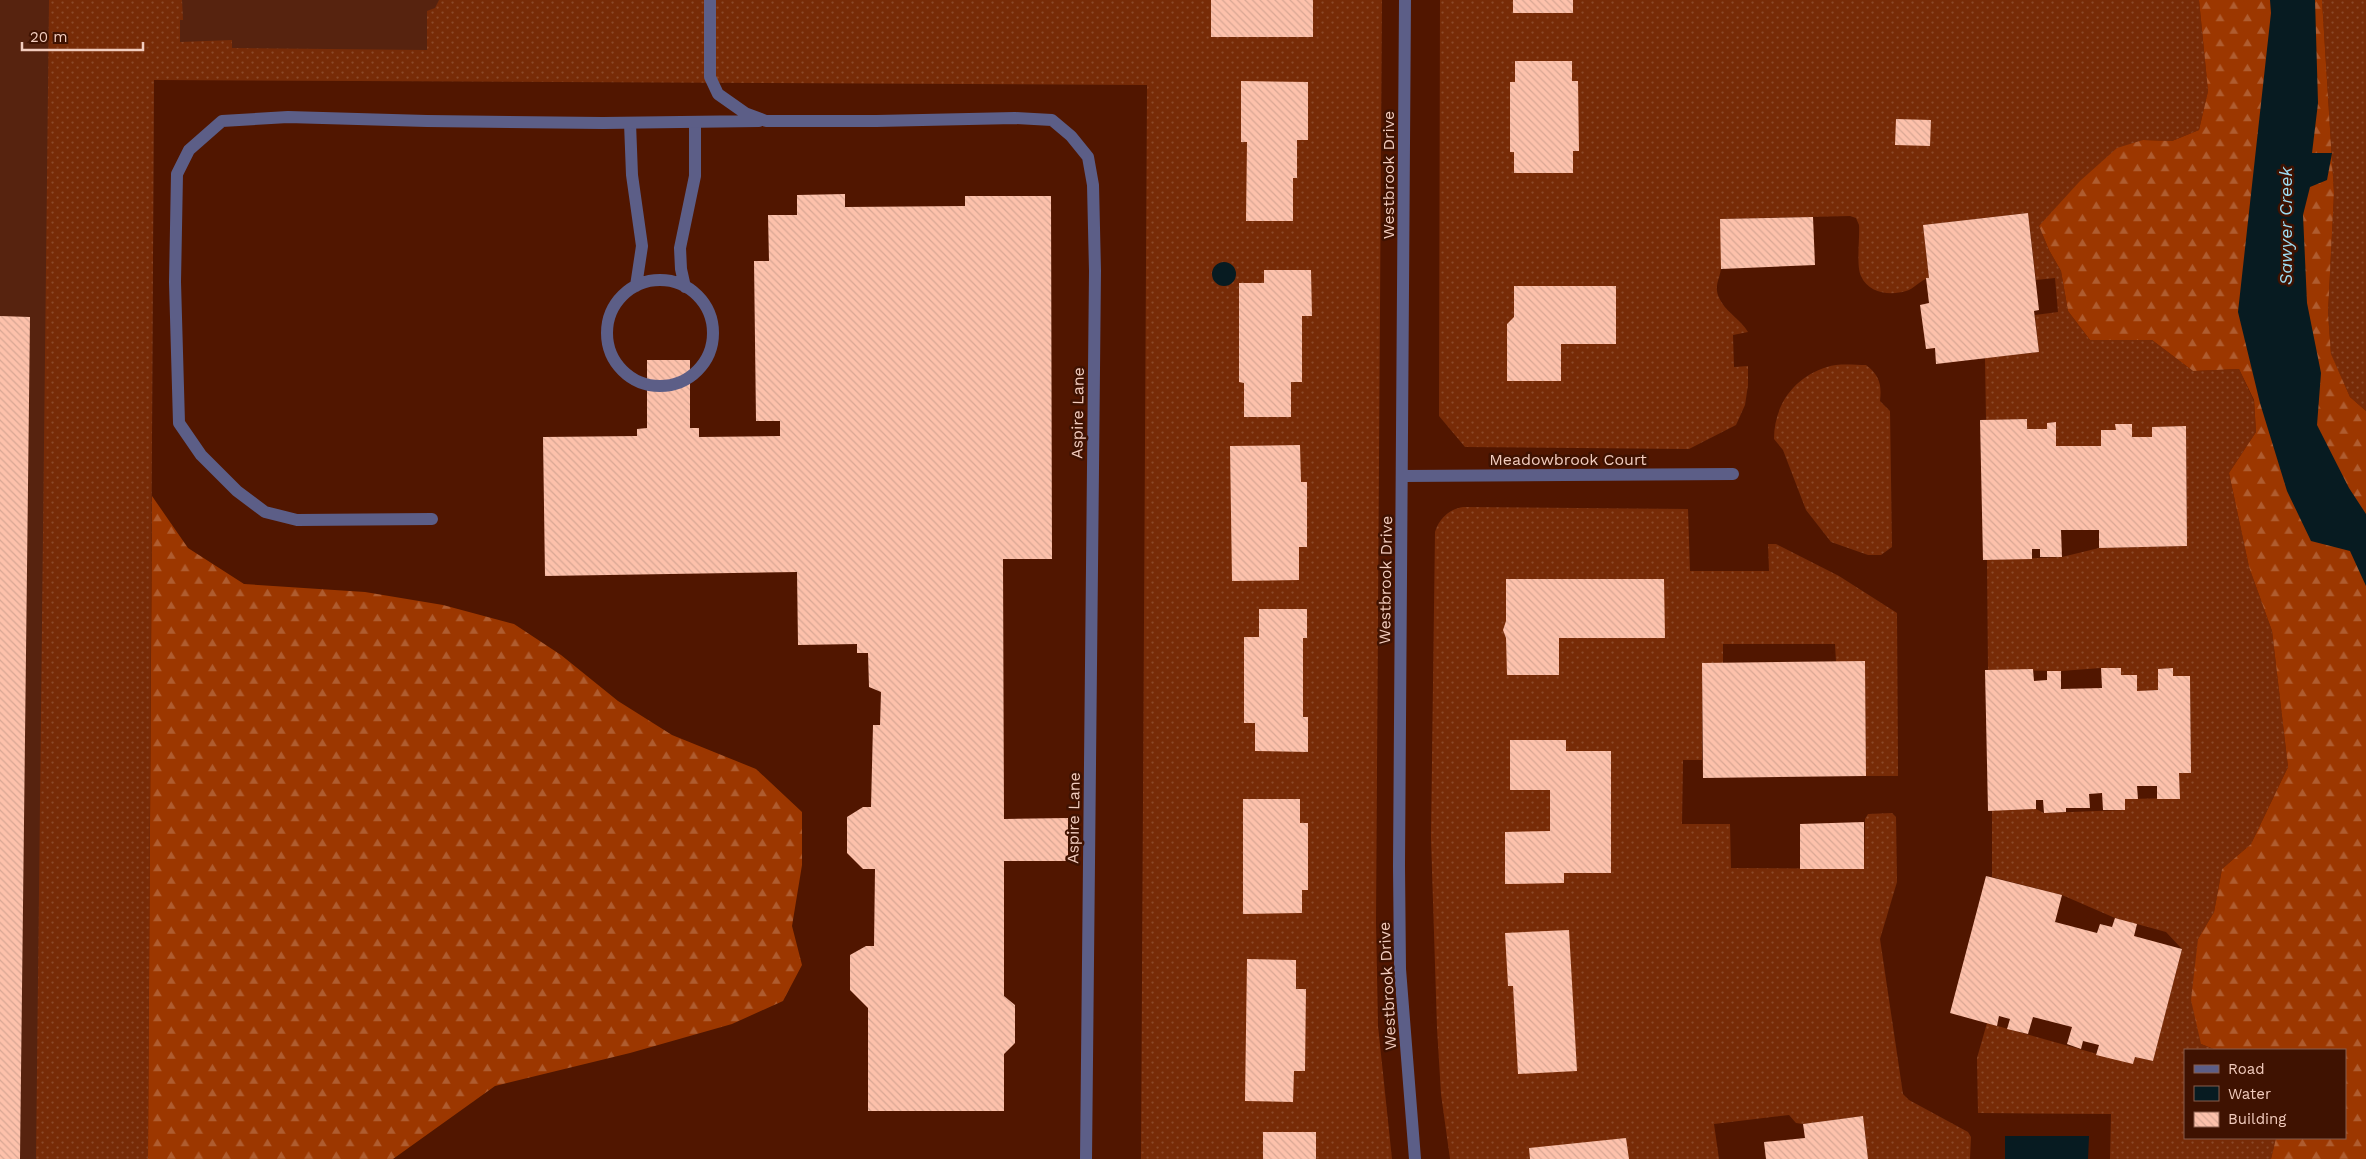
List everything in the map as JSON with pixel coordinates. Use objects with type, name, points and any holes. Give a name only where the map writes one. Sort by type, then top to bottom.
[{"type":"street","name":"Aspire Lane","points":[[710,0],[710,77],[718,94],[745,113],[766,121],[1016,118],[1052,120],[1070,136],[1088,157],[1093,185],[1095,280],[1086,1159]]},
{"type":"street","name":"Westbrook Drive","points":[[1405,0],[1399,851],[1400,970],[1415,1159]]},
{"type":"street","points":[[432,519],[297,520],[264,512],[237,491],[201,455],[179,423],[175,292],[177,174],[189,150],[222,121],[288,117],[630,124],[766,121]]},
{"type":"street","points":[[685,287],[680,248],[695,176],[695,122]]},
{"type":"street","points":[[630,124],[632,175],[642,246],[636,286]]},
{"type":"street","points":[[667,281],[685,287],[700,298],[709,313],[713,332],[711,350],[702,366],[688,378],[671,385],[653,386],[635,380],[622,371],[613,357],[607,342],[608,326],[613,310],[622,296],[636,286],[651,282],[667,281]]},
{"type":"street","name":"Meadowbrook Court","points":[[1403,476],[1733,474]]},
{"type":"shaded area","points":[[0,0],[455,0],[455,81],[154,80],[148,1159],[0,1159]]},
{"type":"shaded area","points":[[49,0],[182,0],[183,20],[180,20],[180,42],[232,40],[232,48],[427,50],[427,11],[435,8],[439,0],[1382,0],[1376,923],[1378,1026],[1392,1159],[1141,1159],[1147,85],[154,80],[148,1159],[36,1159]]},
{"type":"shaded area","points":[[1440,0],[2199,0],[2208,91],[2199,130],[2172,141],[2143,140],[2039,226],[2049,250],[2061,271],[2068,311],[2090,340],[2152,340],[2193,371],[2239,369],[2254,401],[2256,432],[2229,473],[2249,567],[2272,631],[2288,767],[2251,844],[2222,869],[2214,912],[2198,939],[2201,1044],[2214,1049],[2184,1049],[2184,1139],[2276,1139],[2271,1159],[2110,1159],[2111,1114],[1978,1113],[1977,1058],[1987,1023],[2133,1064],[2135,1057],[2153,1061],[2182,949],[2166,932],[2115,918],[2062,895],[1992,877],[1992,810],[2036,809],[2044,813],[2124,810],[2125,799],[2180,798],[2179,773],[2191,772],[2190,676],[2173,676],[2172,668],[2158,669],[2158,690],[2137,691],[2137,675],[2121,675],[2101,668],[2061,671],[1988,670],[1987,560],[2062,557],[2099,548],[2187,546],[2186,426],[2152,427],[2152,437],[2132,437],[2132,424],[2116,425],[2116,430],[2101,446],[2056,446],[2056,422],[2047,423],[2047,429],[2027,429],[2027,419],[1986,420],[1985,358],[2039,352],[2035,315],[2058,312],[2055,278],[2036,280],[2028,213],[1923,225],[1929,278],[1909,290],[1893,293],[1874,290],[1864,282],[1861,276],[1858,258],[1859,225],[1856,218],[1850,216],[1720,219],[1721,271],[1717,283],[1717,292],[1725,307],[1748,332],[1733,335],[1734,367],[1748,366],[1748,385],[1745,405],[1736,425],[1689,449],[1465,447],[1439,416]]},
{"type":"shaded area","points":[[2322,0],[2366,0],[2366,411],[2350,397],[2331,355],[2328,313],[2334,193]]},
{"type":"shaded area","points":[[1866,365],[1877,376],[1879,380],[1880,401],[1890,411],[1892,547],[1881,555],[1868,555],[1831,542],[1806,510],[1783,450],[1774,439],[1775,427],[1782,404],[1796,385],[1815,372],[1831,366]]},
{"type":"shaded area","points":[[1463,507],[1688,509],[1690,571],[1769,571],[1768,544],[1776,544],[1839,576],[1897,613],[1898,776],[1866,776],[1865,661],[1836,662],[1835,644],[1723,644],[1723,663],[1702,663],[1702,760],[1683,760],[1682,824],[1730,824],[1731,868],[1864,869],[1865,819],[1868,814],[1892,813],[1896,817],[1897,882],[1880,939],[1903,1094],[1909,1100],[1968,1132],[1971,1137],[1970,1159],[1868,1159],[1863,1116],[1803,1124],[1796,1123],[1789,1115],[1714,1124],[1719,1159],[1450,1159],[1441,1094],[1437,1028],[1431,838],[1435,532],[1445,515]]},
{"type":"green space","points":[[2199,0],[2322,0],[2334,193],[2328,313],[2331,354],[2350,397],[2366,411],[2366,1159],[2271,1159],[2276,1139],[2346,1139],[2346,1049],[2214,1049],[2201,1044],[2191,1000],[2198,939],[2214,912],[2222,869],[2251,844],[2288,767],[2272,631],[2249,567],[2229,473],[2256,432],[2254,400],[2239,369],[2193,371],[2152,340],[2090,340],[2068,311],[2061,271],[2049,250],[2039,226],[2080,181],[2117,148],[2143,140],[2172,141],[2199,130],[2208,91]]},
{"type":"green space","points":[[152,496],[188,548],[244,584],[365,592],[443,605],[514,624],[561,655],[618,701],[672,735],[756,769],[802,812],[802,865],[792,926],[802,965],[783,1001],[732,1024],[630,1053],[495,1086],[393,1159],[148,1159]]},
{"type":"water","name":"Sawyer Creek","points":[[2270,0],[2315,0],[2318,103],[2312,153],[2332,153],[2327,180],[2310,187],[2303,215],[2307,303],[2321,373],[2317,425],[2349,488],[2366,514],[2366,586],[2350,551],[2311,541],[2287,491],[2260,403],[2238,312],[2271,13]]},
{"type":"water","points":[[1219,262],[1229,262],[1236,269],[1236,279],[1229,286],[1219,286],[1212,279],[1212,269]]},
{"type":"water","points":[[2005,1136],[2089,1136],[2088,1159],[2005,1159]]},
{"type":"building","points":[[1211,0],[1313,0],[1313,37],[1211,37]]},
{"type":"building","points":[[1513,0],[1573,0],[1573,13],[1513,13]]},
{"type":"building","points":[[1515,61],[1572,61],[1572,81],[1578,81],[1579,151],[1573,151],[1573,173],[1514,173],[1514,152],[1510,152],[1510,82],[1515,82]]},
{"type":"building","points":[[1241,81],[1308,82],[1308,140],[1297,140],[1297,178],[1293,178],[1293,221],[1246,221],[1247,142],[1241,142]]},
{"type":"building","points":[[1896,119],[1931,120],[1930,146],[1895,145]]},
{"type":"building","points":[[845,194],[845,207],[965,206],[965,196],[1051,196],[1052,559],[1003,559],[1004,819],[1068,818],[1068,861],[1004,861],[1004,996],[1015,1005],[1015,1043],[1004,1054],[1004,1111],[868,1111],[868,1008],[850,990],[850,955],[866,946],[874,946],[875,869],[863,869],[847,853],[847,817],[863,807],[871,807],[873,725],[880,725],[881,692],[869,687],[868,653],[857,653],[857,644],[798,645],[797,572],[545,576],[543,437],[637,436],[637,429],[647,428],[647,360],[690,360],[690,428],[699,428],[699,437],[780,436],[780,421],[756,421],[754,261],[769,261],[768,215],[797,215],[797,195]]},
{"type":"building","points":[[2028,213],[2039,310],[2034,311],[2039,352],[1936,364],[1935,348],[1926,349],[1920,305],[1929,303],[1926,278],[1929,278],[1923,225]]},
{"type":"building","points":[[1813,217],[1815,265],[1721,269],[1720,219]]},
{"type":"building","points":[[1264,270],[1311,270],[1312,316],[1302,316],[1302,382],[1291,382],[1291,417],[1244,417],[1244,383],[1239,382],[1239,283],[1264,283]]},
{"type":"building","points":[[1514,286],[1616,286],[1616,344],[1561,344],[1561,381],[1507,381],[1507,324],[1514,317]]},
{"type":"building","points":[[0,316],[30,317],[20,1159],[0,1159]]},
{"type":"building","points":[[2027,419],[2027,429],[2047,429],[2047,423],[2056,422],[2056,446],[2101,446],[2101,430],[2116,430],[2115,424],[2132,424],[2132,437],[2152,437],[2152,427],[2186,426],[2187,546],[2099,548],[2099,530],[2061,530],[2062,557],[2040,557],[2040,549],[2032,549],[2032,559],[1983,560],[1980,420]]},
{"type":"building","points":[[1300,445],[1301,482],[1307,482],[1307,547],[1299,547],[1299,580],[1232,581],[1230,446]]},
{"type":"building","points":[[1506,579],[1664,579],[1665,638],[1559,638],[1559,675],[1507,675],[1506,638],[1503,630],[1506,621]]},
{"type":"building","points":[[1259,609],[1307,609],[1307,638],[1303,638],[1303,717],[1308,717],[1308,752],[1255,751],[1255,723],[1244,723],[1244,637],[1259,637]]},
{"type":"building","points":[[1865,661],[1866,776],[1703,778],[1702,663]]},
{"type":"building","points":[[2101,668],[2121,668],[2121,675],[2137,675],[2137,691],[2158,690],[2158,669],[2173,668],[2173,676],[2190,676],[2191,773],[2179,773],[2180,799],[2157,799],[2157,786],[2137,786],[2138,799],[2125,799],[2125,810],[2103,810],[2102,793],[2089,794],[2090,808],[2066,808],[2066,812],[2044,813],[2043,800],[2036,800],[2036,809],[1988,811],[1985,670],[2033,669],[2034,681],[2047,680],[2047,671],[2061,671],[2061,689],[2102,688]]},
{"type":"building","points":[[1510,740],[1566,740],[1566,751],[1611,751],[1611,873],[1564,873],[1564,883],[1505,884],[1505,832],[1550,831],[1550,790],[1510,790]]},
{"type":"building","points":[[1243,799],[1300,799],[1300,823],[1308,823],[1308,890],[1302,890],[1302,913],[1243,914]]},
{"type":"building","points":[[1864,822],[1864,869],[1800,869],[1800,824]]},
{"type":"building","points":[[1986,876],[2062,895],[2055,922],[2097,933],[2100,924],[2112,927],[2115,918],[2137,924],[2134,936],[2182,949],[2153,1061],[2135,1057],[2133,1064],[2096,1055],[2099,1045],[2083,1041],[2081,1049],[2067,1044],[2072,1027],[2033,1017],[2028,1034],[2007,1029],[2010,1019],[1999,1016],[1997,1026],[1950,1013]]},
{"type":"building","points":[[1569,930],[1577,1071],[1518,1074],[1513,986],[1508,986],[1505,933]]},
{"type":"building","points":[[1247,959],[1296,960],[1296,989],[1306,989],[1305,1071],[1294,1071],[1293,1102],[1245,1101]]},
{"type":"building","points":[[1863,1116],[1868,1159],[1766,1159],[1764,1142],[1805,1138],[1803,1124]]},
{"type":"building","points":[[1263,1132],[1316,1132],[1316,1159],[1263,1159]]},
{"type":"building","points":[[1626,1138],[1629,1159],[1530,1159],[1529,1148]]}]
